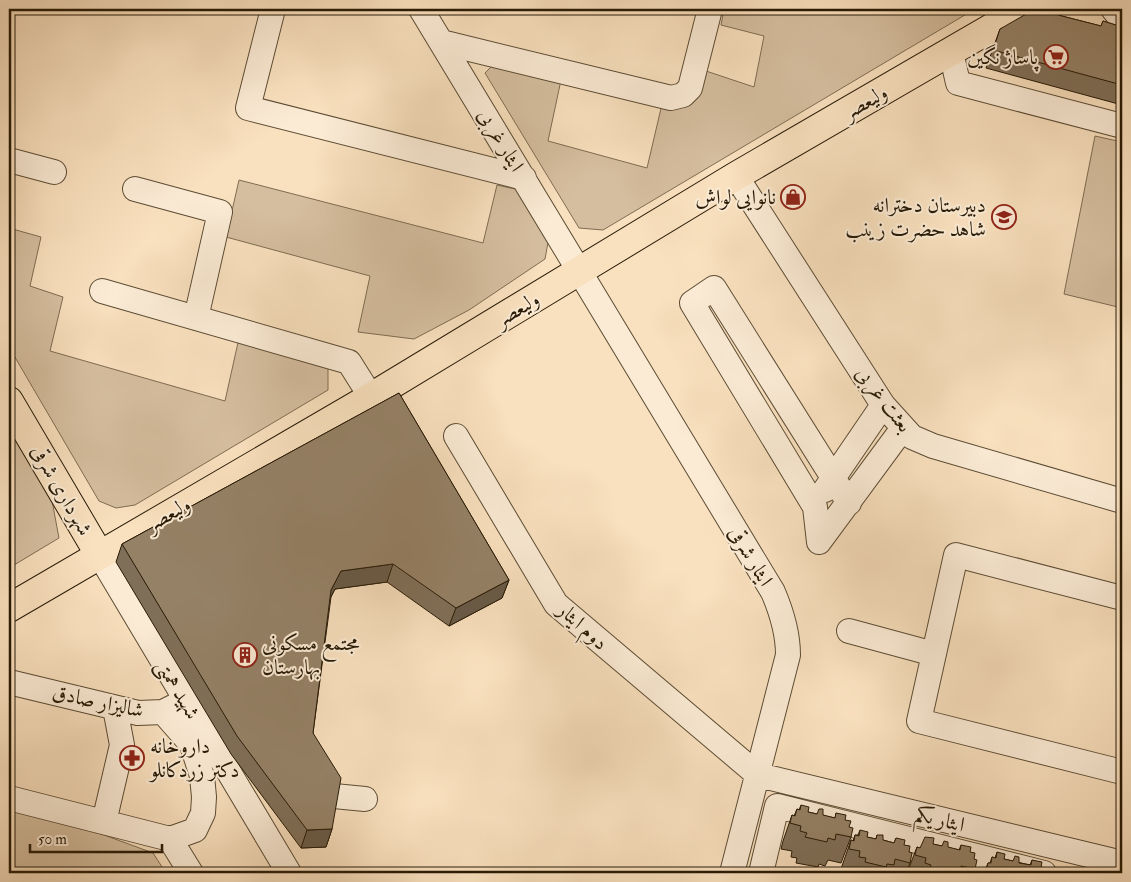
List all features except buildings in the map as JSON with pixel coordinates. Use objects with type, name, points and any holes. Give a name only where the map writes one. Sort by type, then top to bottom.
[{"type":"main road","name":"ولیعصر","points":[[9,608],[370,397],[736,176],[1024,9]]},
{"type":"main road","name":"شهرداری شرقی","points":[[9,400],[99,554]]},
{"type":"street","points":[[273,9],[248,108],[524,178]]},
{"type":"street","name":"ایثار غربی","points":[[421,9],[579,271]]},
{"type":"street","points":[[442,42],[671,98],[683,95],[690,88],[710,9]]},
{"type":"street","points":[[1113,9],[1122,20]]},
{"type":"street","points":[[951,52],[958,83],[1122,126]]},
{"type":"street","points":[[9,160],[54,172]]},
{"type":"street","name":"بعثت غربی","points":[[736,176],[883,405],[912,437],[954,453],[1122,501]]},
{"type":"street","points":[[135,189],[220,212],[196,318]]},
{"type":"street","name":"ایثار شرقی","points":[[579,271],[773,592],[788,638],[788,655],[732,873]]},
{"type":"street","points":[[849,503],[714,288],[692,303],[815,507],[819,542],[849,503],[903,428]]},
{"type":"street","points":[[102,291],[348,362],[370,397]]},
{"type":"street","points":[[815,507],[832,477],[883,405]]},
{"type":"street","name":"دوم ایثار","points":[[456,436],[556,604],[758,775]]},
{"type":"street","name":"شهید همتی","points":[[99,554],[289,873]]},
{"type":"street","points":[[1122,598],[956,555],[919,720],[1122,772]]},
{"type":"street","points":[[849,632],[934,654]]},
{"type":"street","name":"شالیزار صادق","points":[[9,682],[138,713],[163,712],[185,701]]},
{"type":"street","points":[[104,822],[122,745],[115,708]]},
{"type":"street","points":[[9,798],[170,839],[195,830],[203,813],[202,776],[192,745],[163,712]]},
{"type":"street","points":[[301,757],[320,790],[334,796],[365,799]]},
{"type":"street","name":"ایثار یکم","points":[[758,775],[1122,863]]},
{"type":"street","points":[[761,873],[777,806],[1044,873]]},
{"type":"street","points":[[170,839],[191,873]]},
{"type":"shaded area","points":[[724,9],[975,9],[603,230],[579,228],[485,73],[495,63],[561,80],[548,141],[647,168],[662,104],[703,70],[754,87],[764,36],[721,25]]},
{"type":"shaded area","points":[[1095,136],[1122,142],[1122,308],[1064,294]]},
{"type":"shaded area","points":[[239,180],[483,243],[497,185],[524,191],[549,237],[545,259],[469,310],[414,339],[358,332],[370,276],[226,237]]},
{"type":"shaded area","points":[[9,228],[41,237],[30,286],[63,297],[50,351],[225,401],[239,338],[328,364],[328,390],[135,505],[116,508],[99,501],[9,347]]},
{"type":"shaded area","points":[[9,419],[50,490],[59,538],[9,568],[9,512],[15,508],[9,498]]},
{"type":"shaded area","points":[[9,800],[153,853],[166,873],[9,873]]},
{"type":"place","name":"پاساژ نگین","points":[[1056,57]]},
{"type":"place","name":"نانوایی لواش","points":[[793,197]]},
{"type":"place","name":"دبیرستان دخترانه شاهد حضرت زینب","points":[[1004,217]]},
{"type":"place","name":"مجتمع مسکونی بهارستان","points":[[245,655]]},
{"type":"place","name":"داروخانه دکتر زردکانلو","points":[[132,758]]}]
